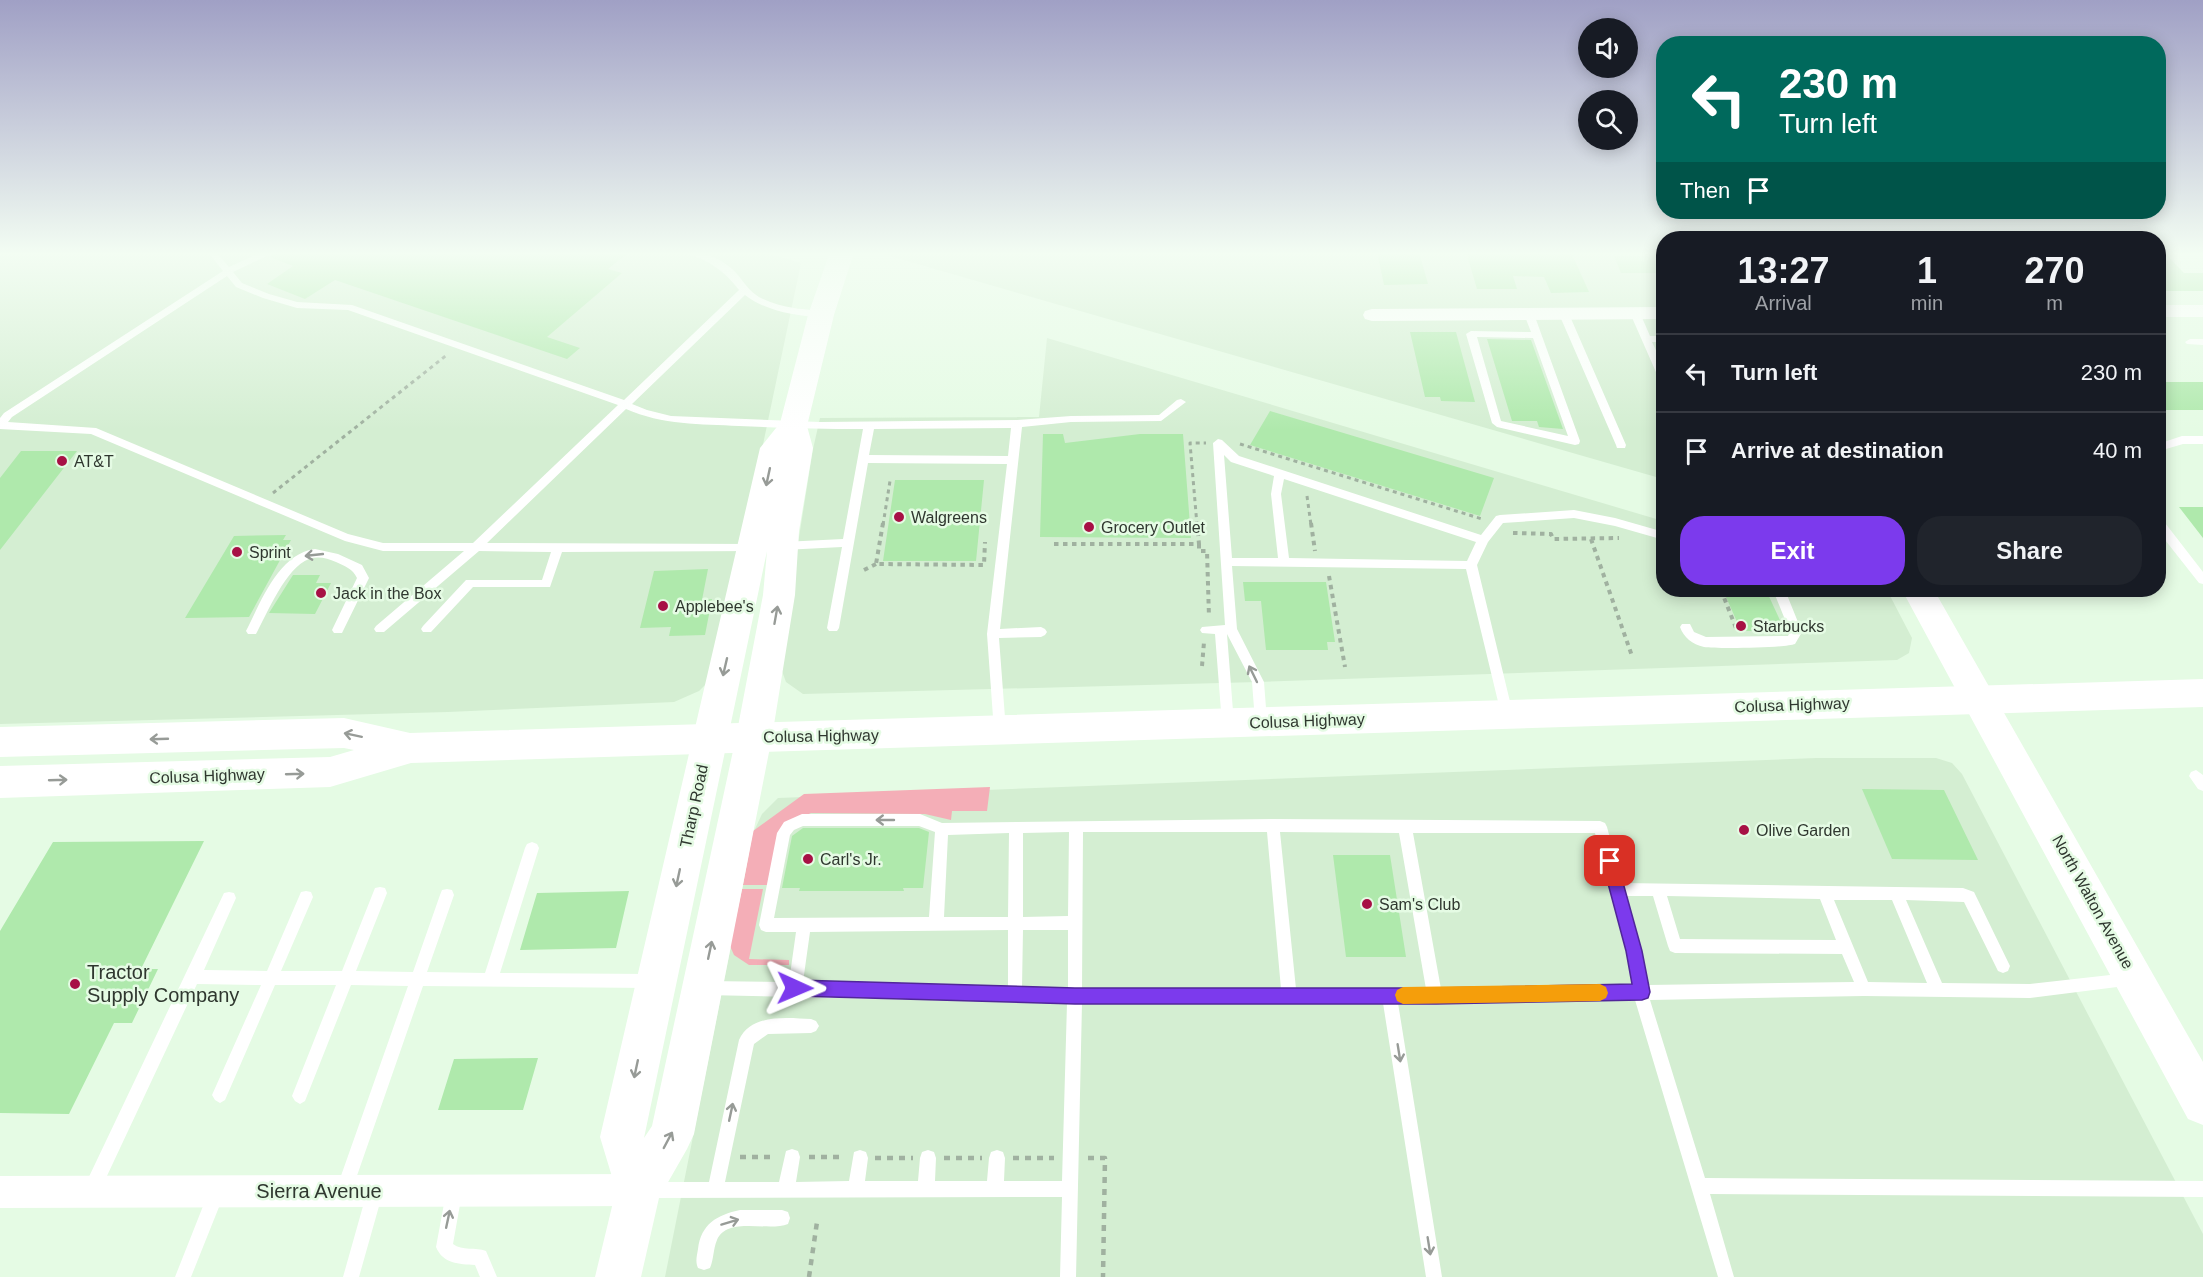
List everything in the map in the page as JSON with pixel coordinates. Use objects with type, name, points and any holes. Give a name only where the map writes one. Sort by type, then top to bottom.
[{"type":"main road","name":"Tharp Road","points":[[638,1190],[622,1137],[709,739],[768,547],[786,514],[799,448],[793,426],[821,312]]},
{"type":"main road","name":"Tharp Road","points":[[618,1277],[638,1190],[672,1134],[702,988],[779,595],[768,547]]},
{"type":"main road","name":"North Walton Avenue","points":[[1922,597],[1982,700],[2203,1104]]},
{"type":"main road","name":"Colusa Highway","points":[[0,742],[344,733],[410,748],[1000,732],[2203,693]]},
{"type":"main road","name":"Colusa Highway","points":[[0,782],[330,772],[410,748]]},
{"type":"street","points":[[1372,315],[1656,313]]},
{"type":"street","name":"Sierra Avenue","points":[[0,1192],[638,1190]]},
{"type":"lane","points":[[0,425],[8,415],[166,312]]},
{"type":"lane","points":[[363,312],[608,397],[625,406],[670,419],[793,426],[1017,424],[1071,419],[1161,418],[1181,402]]},
{"type":"lane","points":[[380,629],[474,549],[723,312]]},
{"type":"lane","points":[[794,312],[820,315]]},
{"type":"lane","points":[[1464,314],[1497,423],[1575,441],[1529,314]]},
{"type":"lane","points":[[1564,314],[1621,445]]},
{"type":"lane","points":[[1635,314],[1656,361]]},
{"type":"lane","points":[[1471,334],[1537,335]]},
{"type":"lane","points":[[1647,339],[1656,339]]},
{"type":"lane","points":[[2190,342],[2203,342]]},
{"type":"lane","points":[[1000,732],[993,634],[1017,424]]},
{"type":"lane","points":[[0,425],[92,431],[345,537],[383,547],[474,549],[768,547],[848,543]]},
{"type":"lane","points":[[834,628],[869,426]]},
{"type":"lane","points":[[2166,445],[2182,440],[2203,440]]},
{"type":"lane","points":[[1218,443],[1235,459],[1484,540]]},
{"type":"lane","points":[[1218,443],[1226,562],[1226,629],[1245,723]]},
{"type":"lane","points":[[863,459],[1013,460]]},
{"type":"lane","points":[[1280,473],[1276,494],[1284,563]]},
{"type":"lane","points":[[1507,714],[1471,565],[1484,540],[1500,519],[1574,514],[1615,522],[1656,534]]},
{"type":"lane","points":[[2166,532],[2203,580]]},
{"type":"lane","points":[[427,629],[470,583],[546,584],[558,548]]},
{"type":"lane","points":[[252,631],[292,564],[308,554],[327,554],[358,568],[363,578],[338,630]]},
{"type":"lane","points":[[1226,562],[1471,565]]},
{"type":"lane","points":[[1688,631],[1705,642],[1791,641],[1796,632],[1782,597]]},
{"type":"lane","points":[[1206,630],[1226,629]]},
{"type":"lane","points":[[1226,629],[1258,682],[1245,723]]},
{"type":"lane","points":[[993,634],[1041,632]]},
{"type":"lane","points":[[1076,923],[766,925],[784,833],[789,826],[802,820],[920,820],[942,828],[1273,825],[1600,827],[1634,951],[1644,1006],[1726,1277]]},
{"type":"lane","points":[[1273,825],[1290,995]]},
{"type":"lane","points":[[1015,993],[1016,826]]},
{"type":"lane","points":[[1068,1277],[1075,996],[1076,826]]},
{"type":"lane","points":[[1405,826],[1436,996]]},
{"type":"lane","points":[[936,925],[942,828]]},
{"type":"lane","points":[[490,980],[532,848]]},
{"type":"lane","points":[[1617,890],[1963,894],[1969,897],[2003,966]]},
{"type":"lane","points":[[1658,890],[1675,946],[1846,946]]},
{"type":"lane","points":[[300,1096],[380,893]]},
{"type":"lane","points":[[1824,893],[1864,989]]},
{"type":"lane","points":[[1896,894],[1938,990]]},
{"type":"lane","points":[[351,1277],[359,1191],[419,979],[447,895]]},
{"type":"lane","points":[[220,1095],[306,897]]},
{"type":"lane","points":[[91,1192],[230,898]]},
{"type":"lane","points":[[795,988],[804,925]]},
{"type":"lane","points":[[193,977],[656,981]]},
{"type":"lane","points":[[702,988],[795,988],[1075,996],[1436,996],[1864,989],[2030,991],[2135,980]]},
{"type":"lane","points":[[1389,995],[1434,1277]]},
{"type":"lane","points":[[715,1190],[747,1040],[754,1030],[769,1026],[811,1026]]},
{"type":"lane","points":[[786,1190],[792,1157]]},
{"type":"lane","points":[[856,1189],[860,1158]]},
{"type":"lane","points":[[926,1189],[928,1158]]},
{"type":"lane","points":[[995,1189],[997,1158]]},
{"type":"lane","points":[[1699,1186],[2203,1189]]},
{"type":"lane","points":[[638,1190],[1070,1189]]},
{"type":"lane","points":[[183,1277],[218,1191]]},
{"type":"lane","points":[[455,1191],[444,1247],[454,1255],[480,1257],[489,1277]]},
{"type":"lane","points":[[704,1262],[709,1236],[718,1226],[730,1219],[782,1218]]},
{"type":"path","points":[[262,502],[459,345]]},
{"type":"path","points":[[1202,666],[1209,618],[1207,551],[1199,551],[1190,443],[1239,443],[1481,518],[1518,534],[1551,534],[1553,539],[1621,538]]},
{"type":"path","points":[[876,564],[890,481]]},
{"type":"path","points":[[1591,539],[1632,656]]},
{"type":"path","points":[[864,570],[876,564],[984,565],[985,542]]},
{"type":"path","points":[[1054,544],[1199,544]]},
{"type":"path","points":[[1724,597],[1737,630]]},
{"type":"path","points":[[809,1277],[817,1222]]},
{"type":"shaded area","points":[[0,312],[791,312],[716,669],[711,679],[699,691],[674,702],[448,712],[0,724]]},
{"type":"shaded area","points":[[1083,312],[1656,312],[1656,477]]},
{"type":"shaded area","points":[[1047,338],[1656,519],[1656,597],[1891,597],[1912,638],[1909,653],[1897,660],[1258,682],[803,694],[786,682],[779,663],[820,418],[1039,417]]},
{"type":"shaded area","points":[[1816,758],[1936,758],[1952,763],[1962,774],[2203,1234],[2203,1277],[665,1277],[754,831],[762,814],[778,798]]},
{"type":"shaded area","points":[[990,787],[987,811],[952,811],[951,820],[925,814],[811,813],[788,823],[769,885],[743,885],[753,831],[804,794]]},
{"type":"shaded area","points":[[742,889],[763,889],[749,959],[789,960],[789,965],[749,965],[734,955],[730,946]]},
{"type":"building","points":[[428,312],[577,312],[547,337],[580,348],[567,359]]},
{"type":"building","points":[[1410,332],[1456,332],[1475,402],[1441,401],[1440,397],[1425,397]]},
{"type":"building","points":[[1487,339],[1531,340],[1563,429],[1539,427],[1537,421],[1512,421]]},
{"type":"building","points":[[2166,382],[2203,382],[2203,410],[2166,410]]},
{"type":"building","points":[[1270,411],[1494,478],[1480,516],[1250,445]]},
{"type":"building","points":[[1043,434],[1063,434],[1065,443],[1140,434],[1183,434],[1191,538],[1040,537]]},
{"type":"building","points":[[21,451],[77,451],[0,550],[0,478]]},
{"type":"building","points":[[895,480],[984,480],[976,561],[883,561]]},
{"type":"building","points":[[2179,507],[2203,507],[2203,538]]},
{"type":"building","points":[[286,535],[283,540],[291,540],[249,617],[185,618],[234,536]]},
{"type":"building","points":[[708,569],[702,600],[712,599],[705,635],[669,636],[671,627],[640,628],[654,571]]},
{"type":"building","points":[[293,575],[320,575],[316,583],[331,583],[315,614],[269,613]]},
{"type":"building","points":[[1243,582],[1326,582],[1335,642],[1327,642],[1328,650],[1266,650],[1261,601],[1245,601]]},
{"type":"building","points":[[1726,597],[1769,597],[1785,631],[1741,631]]},
{"type":"building","points":[[1862,789],[1944,790],[1978,860],[1892,859]]},
{"type":"building","points":[[803,828],[919,828],[929,832],[923,888],[903,888],[904,891],[799,891],[800,888],[782,888],[792,836]]},
{"type":"building","name":"Tractor Supply Company","points":[[204,841],[141,969],[158,969],[132,1023],[114,1023],[69,1114],[0,1113],[0,931],[53,842]]},
{"type":"building","points":[[1333,855],[1390,855],[1406,957],[1346,957]]},
{"type":"building","points":[[629,891],[616,948],[520,950],[537,893]]},
{"type":"building","points":[[538,1058],[523,1110],[438,1110],[454,1059]]},
{"type":"slow traffic","points":[[1403,995],[1600,993]]},
{"type":"place","name":"AT&T","points":[[62,461]]},
{"type":"place","name":"Walgreens","points":[[899,517]]},
{"type":"place","name":"Grocery Outlet","points":[[1089,527]]},
{"type":"place","name":"Sprint","points":[[237,552]]},
{"type":"place","name":"Jack in the Box","points":[[321,593]]},
{"type":"place","name":"Applebee's","points":[[663,606]]},
{"type":"place","name":"Starbucks","points":[[1741,626]]},
{"type":"place","name":"Olive Garden","points":[[1744,830]]},
{"type":"place","name":"Carl's Jr.","points":[[808,859]]},
{"type":"place","name":"Sam's Club","points":[[1367,904]]},
{"type":"place","name":"Tractor Supply Company","points":[[75,984]]},
{"type":"route","points":[[795,988],[1075,996],[1436,996],[1642,992],[1634,951],[1610,861]]}]
